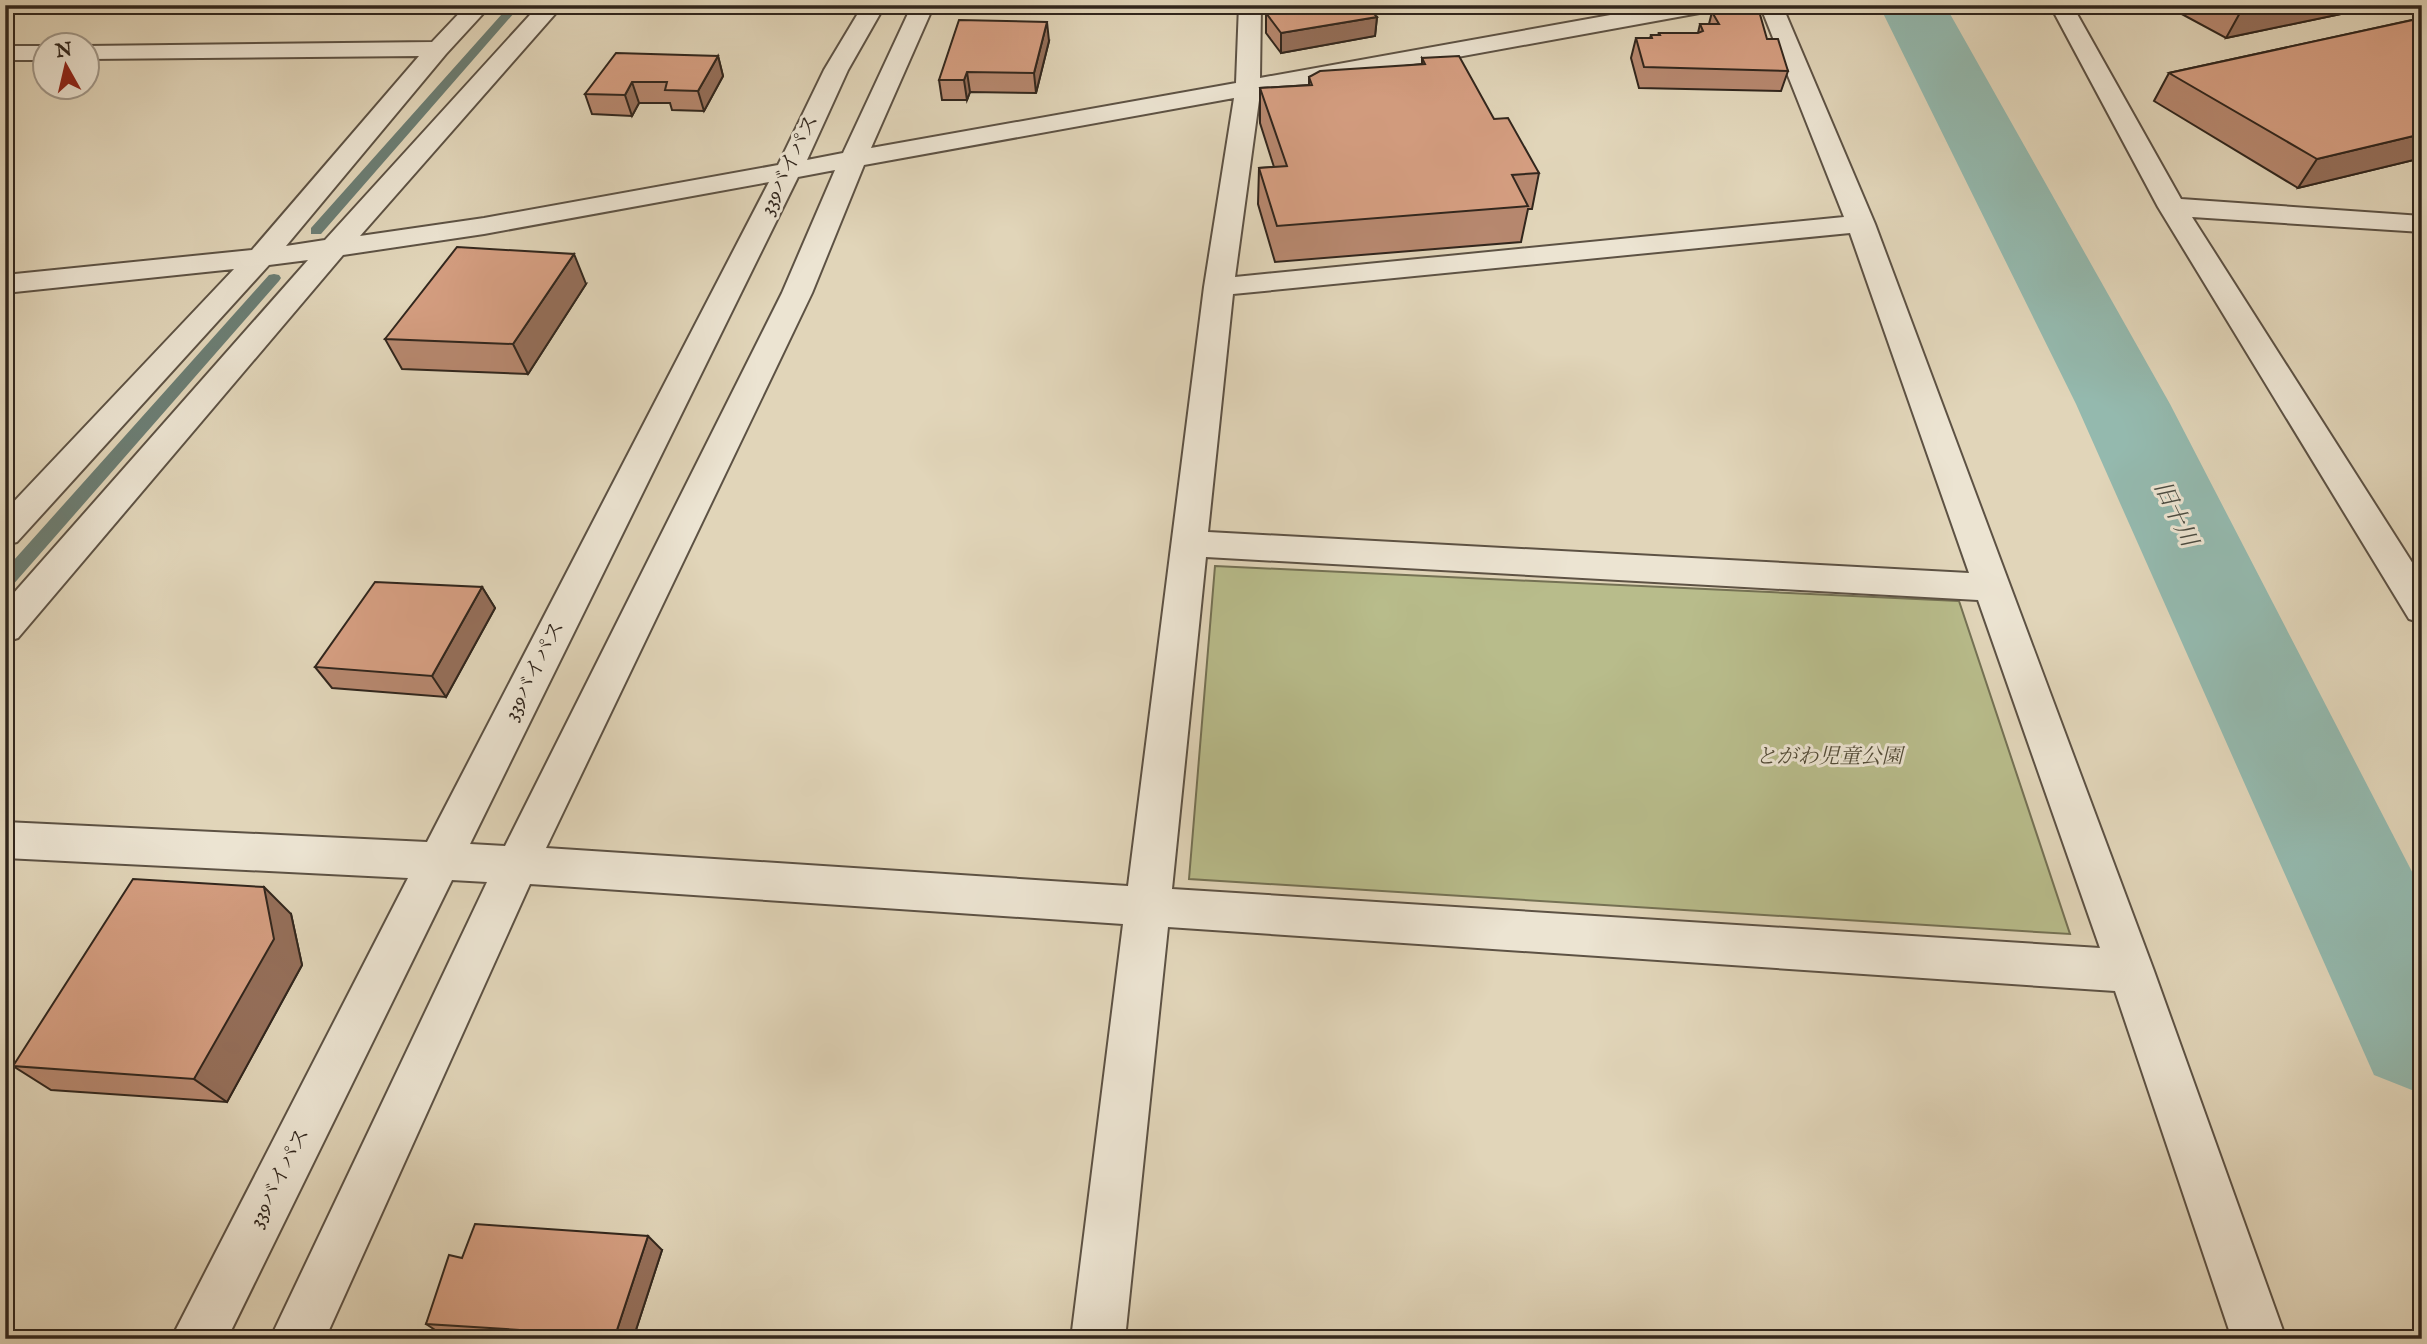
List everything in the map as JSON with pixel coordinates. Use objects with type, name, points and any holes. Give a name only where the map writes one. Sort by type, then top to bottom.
[{"type":"street","points":[[5,533],[259,258],[438,49],[480,5]]},
{"type":"street","points":[[5,628],[332,250],[552,5]]},
{"type":"street","name":"339バイパス","points":[[198,1339],[788,172],[836,70],[874,5]]},
{"type":"street","points":[[297,1339],[517,865],[797,293],[853,159],[923,5]]},
{"type":"street","points":[[1098,1339],[1219,287],[1248,88],[1250,5]]},
{"type":"street","points":[[5,284],[183,268],[332,250],[484,226],[1705,5]]},
{"type":"street","points":[[1771,5],[1861,224],[2131,971],[2259,1339]]},
{"type":"street","points":[[2061,5],[2172,207],[2422,609]]},
{"type":"street","points":[[102,52],[438,49]]},
{"type":"street","points":[[5,53],[32,52]]},
{"type":"street","points":[[2172,207],[2422,224]]},
{"type":"street","points":[[1219,287],[1861,224]]},
{"type":"street","points":[[5,310],[106,291],[183,268]]},
{"type":"street","points":[[1191,544],[1991,587]]},
{"type":"street","points":[[2387,552],[2422,554]]},
{"type":"street","points":[[5,840],[517,865],[2131,971]]},
{"type":"green space","name":"とがわ児童公園","points":[[1215,566],[1959,601],[2070,934],[1189,879]]},
{"type":"building","points":[[1317,5],[1366,5],[1377,17],[1281,33],[1266,13]]},
{"type":"building","points":[[2231,5],[2269,5],[2241,11]]},
{"type":"building","points":[[1747,6],[1759,11],[1767,39],[1778,39],[1788,71],[1644,67],[1636,38],[1652,38],[1651,35],[1660,35],[1659,33],[1698,33],[1703,31],[1700,24],[1719,24],[1712,12]]},
{"type":"building","points":[[2422,18],[2422,134],[2317,159],[2169,73]]},
{"type":"building","points":[[959,20],[1047,22],[1034,73],[967,72],[964,80],[939,80]]},
{"type":"building","points":[[616,53],[718,56],[698,91],[665,90],[667,82],[632,82],[625,95],[585,94]]},
{"type":"building","points":[[1459,56],[1494,119],[1508,118],[1539,173],[1512,175],[1528,206],[1277,226],[1259,168],[1287,166],[1260,88],[1312,85],[1309,77],[1320,71],[1425,64],[1422,58]]},
{"type":"building","points":[[457,247],[574,254],[513,344],[385,339]]},
{"type":"building","points":[[375,582],[482,587],[432,676],[315,667]]},
{"type":"building","points":[[133,879],[264,887],[274,939],[194,1079],[13,1066]]},
{"type":"building","points":[[475,1224],[648,1236],[615,1336],[426,1324],[449,1255],[462,1258]]},
{"type":"waterway","points":[[316,231],[516,5]]},
{"type":"waterway","name":"旧十川","points":[[1912,5],[2123,404],[2422,1030]]},
{"type":"waterway","points":[[5,582],[274,278]]}]
